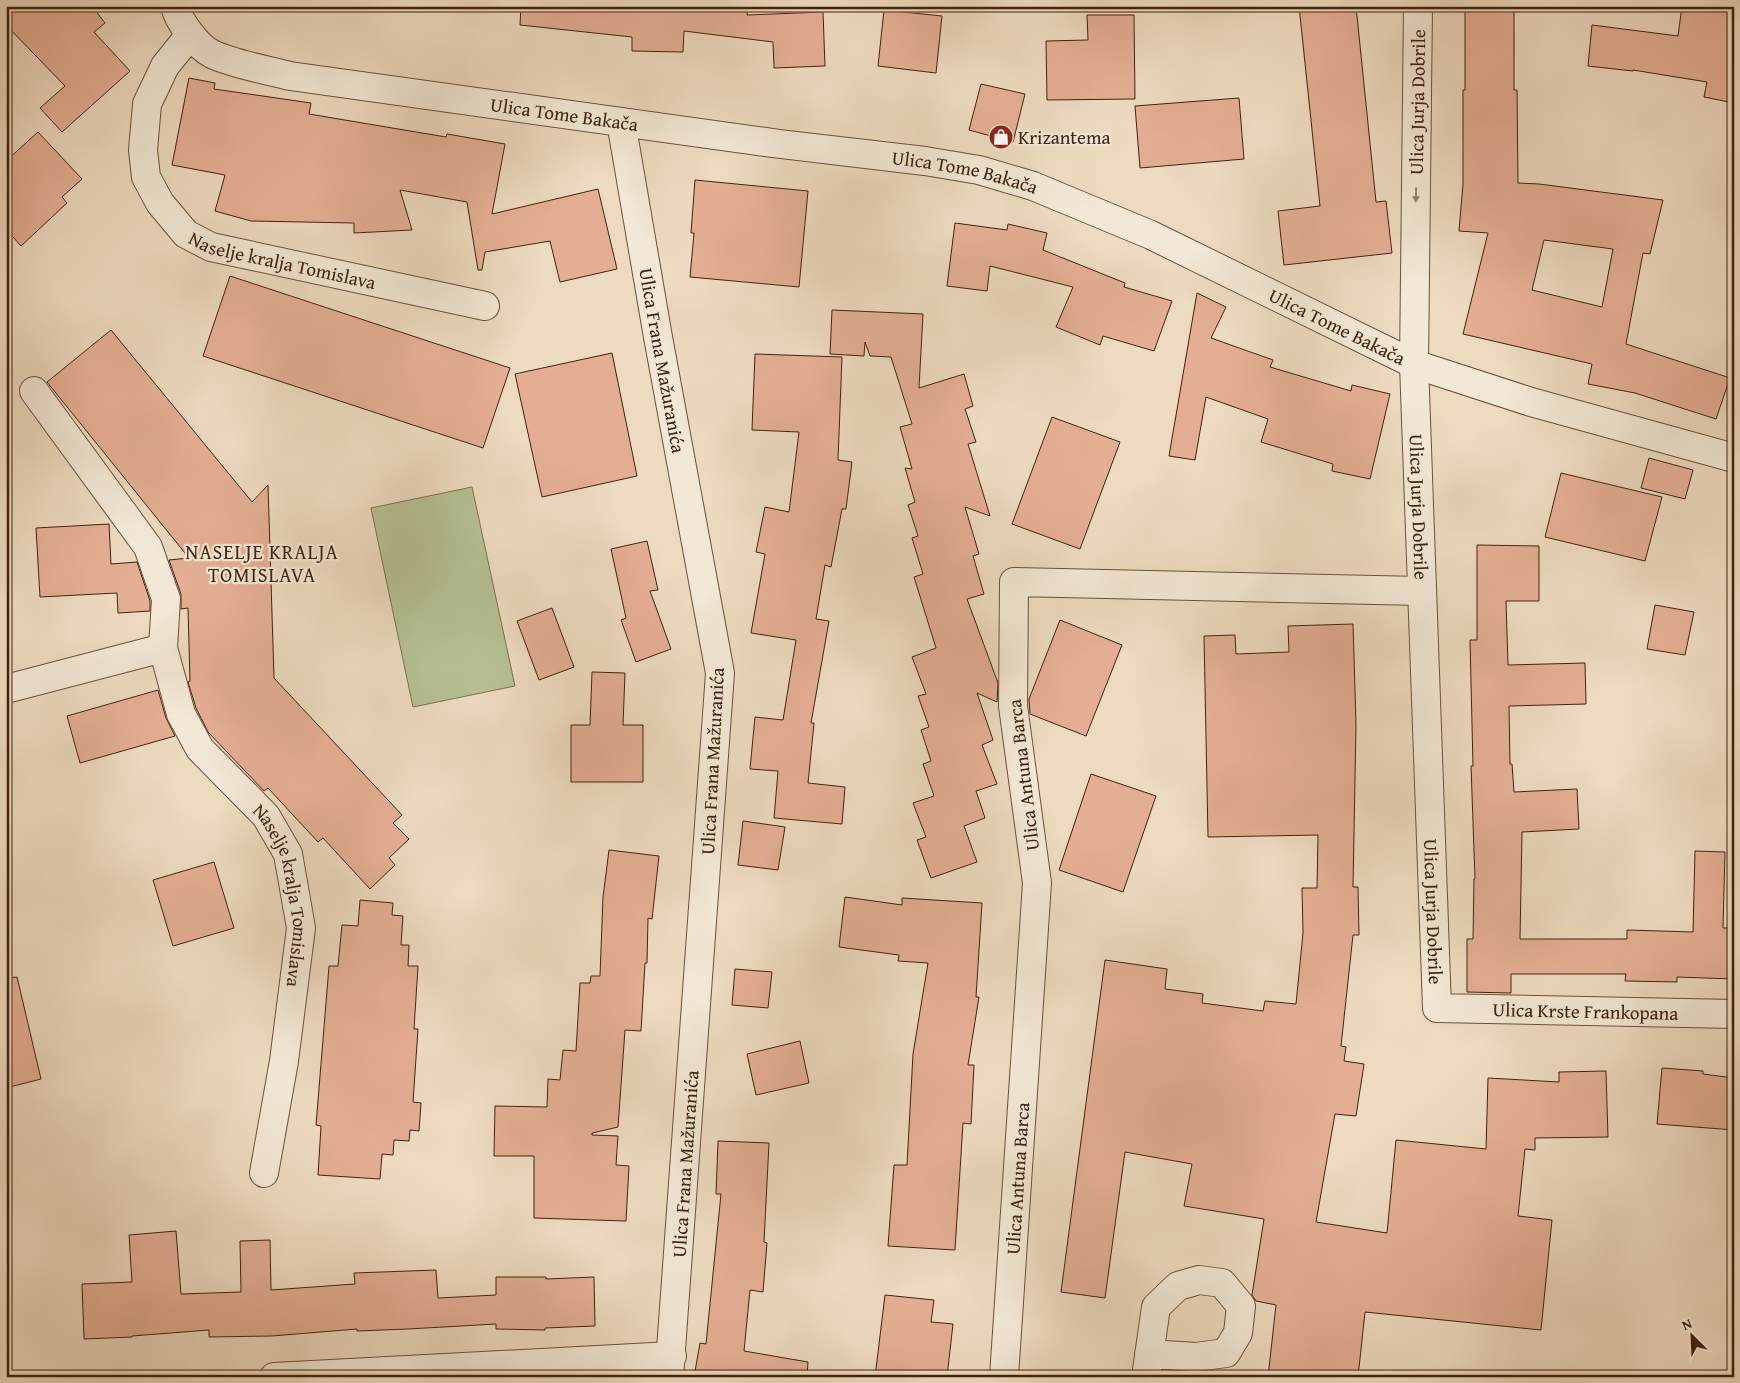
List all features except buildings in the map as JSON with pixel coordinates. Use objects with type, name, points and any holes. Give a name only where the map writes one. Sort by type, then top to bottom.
[{"type":"street","name":"Ulica Tome Bakača","points":[[174,6],[190,35],[211,53],[290,76],[979,170],[1033,186],[1151,235],[1414,364],[1531,402],[1734,458]]},
{"type":"street","name":"Ulica Jurja Dobrile","points":[[1418,6],[1414,364],[1437,1008]]},
{"type":"street","name":"Naselje kralja Tomislava","points":[[190,35],[166,66],[147,104],[143,150],[146,177],[160,203],[186,234],[211,247],[485,306]]},
{"type":"street","name":"Ulica Frana Mažuranića","points":[[621,122],[658,337],[720,673],[671,1367]]},
{"type":"street","name":"Naselje kralja Tomislava","points":[[34,391],[148,547],[166,599],[163,648],[181,714],[200,749],[266,816],[288,854],[301,928],[284,1060],[264,1173]]},
{"type":"street","name":"Ulica Antuna Barca","points":[[1004,1377],[1037,883],[1013,706],[1014,582],[1422,591]]},
{"type":"street","points":[[6,689],[163,648]]},
{"type":"street","name":"Ulica Krste Frankopana","points":[[1437,1008],[1734,1014]]},
{"type":"street","points":[[274,1377],[671,1367]]},
{"type":"green space","points":[[472,487],[515,686],[413,707],[371,508]]},
{"type":"place","name":"Krizantema","points":[[1001,137]]},
{"type":"district","name":"NASELJE KRALJA TOMISLAVA","points":[[262,562]]}]
